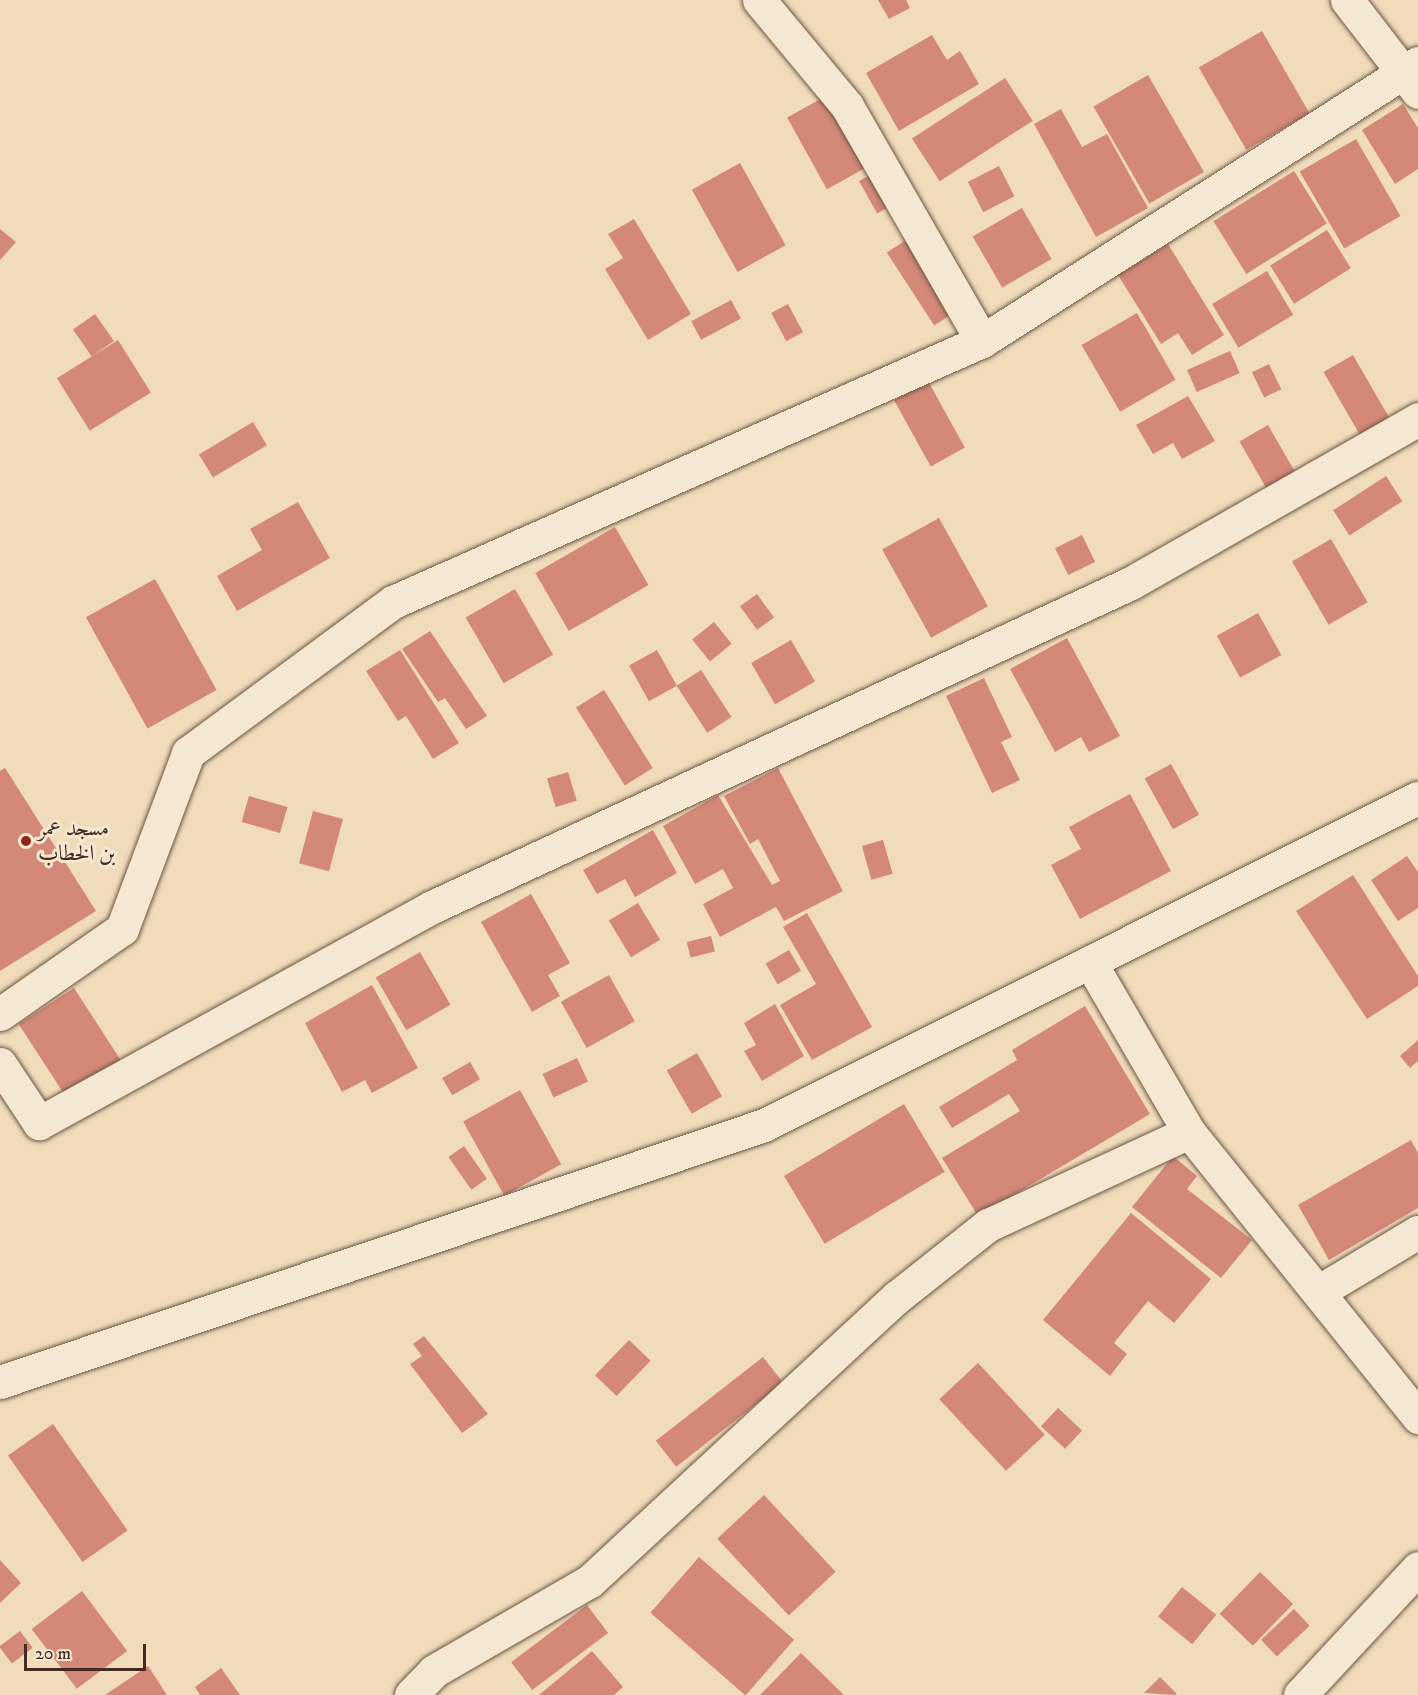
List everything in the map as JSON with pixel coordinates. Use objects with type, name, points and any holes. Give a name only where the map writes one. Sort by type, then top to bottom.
[{"type":"street","points":[[759,0],[847,106],[982,340]]},
{"type":"street","points":[[0,1014],[122,929],[188,753],[393,602],[982,340],[1412,76],[1347,0]]},
{"type":"street","points":[[0,1064],[39,1123],[432,907],[1131,583],[1418,419]]},
{"type":"street","points":[[0,1382],[764,1125],[1418,798]]},
{"type":"street","points":[[1090,962],[1189,1132],[1418,1417]]},
{"type":"street","points":[[411,1695],[434,1671],[590,1581],[897,1297],[987,1225],[1189,1132]]},
{"type":"street","points":[[1318,1292],[1418,1232]]},
{"type":"street","points":[[1300,1695],[1418,1568]]},
{"type":"building","points":[[878,0],[906,0],[910,8],[889,19]]},
{"type":"building","points":[[1262,31],[1310,113],[1246,150],[1199,68]]},
{"type":"building","points":[[932,35],[947,60],[960,51],[979,84],[899,131],[866,73]]},
{"type":"building","points":[[1148,75],[1204,172],[1149,203],[1093,107]]},
{"type":"building","points":[[1005,78],[1033,121],[940,181],[912,138]]},
{"type":"building","points":[[844,86],[884,158],[827,189],[787,118]]},
{"type":"building","points":[[1403,104],[1418,128],[1418,169],[1395,184],[1362,130]]},
{"type":"building","points":[[1061,109],[1082,147],[1107,134],[1148,208],[1096,237],[1034,124]]},
{"type":"building","points":[[1356,139],[1400,216],[1344,249],[1300,172]]},
{"type":"building","points":[[740,163],[786,245],[737,272],[692,190]]},
{"type":"building","points":[[999,166],[1014,196],[983,212],[968,182]]},
{"type":"building","points":[[881,169],[899,201],[877,213],[859,181]]},
{"type":"building","points":[[1294,171],[1327,224],[1246,274],[1213,221]]},
{"type":"building","points":[[1022,208],[1052,259],[1002,288],[973,236]]},
{"type":"building","points":[[634,219],[691,314],[648,340],[605,269],[623,258],[608,234]]},
{"type":"building","points":[[0,229],[16,242],[0,260]]},
{"type":"building","points":[[1327,230],[1351,268],[1294,304],[1270,266]]},
{"type":"building","points":[[917,233],[964,306],[934,326],[887,253]]},
{"type":"building","points":[[1168,244],[1224,335],[1192,355],[1178,333],[1161,344],[1118,275]]},
{"type":"building","points":[[1267,271],[1293,315],[1238,348],[1212,304]]},
{"type":"building","points":[[731,300],[741,319],[701,340],[691,321]]},
{"type":"building","points":[[788,304],[803,332],[786,341],[771,313]]},
{"type":"building","points":[[1137,313],[1176,380],[1120,412],[1082,345]]},
{"type":"building","points":[[95,314],[114,341],[92,357],[73,329]]},
{"type":"building","points":[[118,340],[151,393],[90,431],[57,378]]},
{"type":"building","points":[[1230,351],[1240,373],[1197,392],[1187,370]]},
{"type":"building","points":[[1353,355],[1390,418],[1360,435],[1324,372]]},
{"type":"building","points":[[1269,364],[1281,389],[1264,397],[1252,372]]},
{"type":"building","points":[[928,381],[965,447],[931,466],[894,400]]},
{"type":"building","points":[[1188,396],[1215,441],[1182,459],[1173,443],[1153,454],[1136,425]]},
{"type":"building","points":[[253,422],[267,445],[213,478],[199,454]]},
{"type":"building","points":[[1268,425],[1296,473],[1267,490],[1239,442]]},
{"type":"building","points":[[1386,476],[1402,501],[1350,535],[1333,510]]},
{"type":"building","points":[[298,502],[330,558],[237,611],[217,576],[262,550],[250,529]]},
{"type":"building","points":[[939,518],[988,606],[931,638],[882,550]]},
{"type":"building","points":[[615,527],[648,585],[569,631],[535,573]]},
{"type":"building","points":[[1082,535],[1095,562],[1068,575],[1055,548]]},
{"type":"building","points":[[1331,539],[1368,602],[1329,625],[1292,562]]},
{"type":"building","points":[[155,579],[217,690],[147,728],[86,617]]},
{"type":"building","points":[[515,589],[553,655],[504,683],[466,618]]},
{"type":"building","points":[[757,594],[774,617],[757,630],[740,606]]},
{"type":"building","points":[[1258,613],[1281,655],[1240,678],[1217,636]]},
{"type":"building","points":[[714,622],[732,644],[710,661],[692,640]]},
{"type":"building","points":[[430,631],[487,716],[466,729],[445,698],[438,702],[402,649]]},
{"type":"building","points":[[1067,638],[1120,736],[1089,752],[1081,737],[1055,752],[1010,669]]},
{"type":"building","points":[[791,640],[815,682],[775,705],[751,663]]},
{"type":"building","points":[[400,650],[459,743],[433,759],[406,716],[398,721],[366,671]]},
{"type":"building","points":[[657,650],[677,686],[649,701],[629,666]]},
{"type":"building","points":[[701,670],[731,717],[707,733],[677,686]]},
{"type":"building","points":[[984,678],[1012,737],[1001,742],[1020,780],[992,793],[946,696]]},
{"type":"building","points":[[604,690],[653,768],[625,786],[576,707]]},
{"type":"building","points":[[1171,764],[1199,815],[1173,829],[1145,779]]},
{"type":"building","name":"مسجد عمر بن الخطاب","points":[[5,768],[96,911],[0,971],[0,771]]},
{"type":"building","points":[[778,768],[843,891],[784,921],[776,907],[720,937],[703,904],[733,888],[723,869],[695,884],[663,826],[718,795],[772,885],[780,881],[758,839],[750,844],[724,796]]},
{"type":"building","points":[[568,772],[577,801],[556,807],[547,778]]},
{"type":"building","points":[[1130,794],[1171,871],[1080,919],[1051,865],[1081,849],[1069,827]]},
{"type":"building","points":[[249,796],[287,807],[280,833],[242,822]]},
{"type":"building","points":[[313,811],[343,819],[329,871],[299,863]]},
{"type":"building","points":[[653,830],[677,873],[635,897],[625,879],[597,894],[583,870]]},
{"type":"building","points":[[883,840],[893,874],[871,880],[862,846]]},
{"type":"building","points":[[1407,856],[1418,872],[1418,908],[1398,921],[1371,880]]},
{"type":"building","points":[[1353,875],[1418,976],[1418,986],[1367,1019],[1296,911]]},
{"type":"building","points":[[531,894],[570,963],[548,975],[560,996],[532,1012],[481,922]]},
{"type":"building","points":[[638,903],[660,940],[631,957],[609,921]]},
{"type":"building","points":[[807,913],[872,1027],[812,1060],[780,1005],[816,984],[783,927]]},
{"type":"building","points":[[711,936],[715,952],[691,958],[687,942]]},
{"type":"building","points":[[789,950],[801,971],[778,984],[766,964]]},
{"type":"building","points":[[420,952],[450,1005],[406,1030],[376,977]]},
{"type":"building","points":[[609,975],[635,1021],[587,1048],[561,1002]]},
{"type":"building","points":[[372,985],[418,1068],[372,1093],[365,1080],[342,1092],[305,1023]]},
{"type":"building","points":[[74,988],[135,1082],[80,1118],[19,1024]]},
{"type":"building","points":[[775,1004],[804,1056],[762,1081],[744,1051],[756,1045],[744,1023]]},
{"type":"building","points":[[1085,1006],[1150,1114],[978,1216],[942,1158],[1020,1111],[1009,1094],[952,1128],[939,1107],[1017,1060],[1012,1050]]},
{"type":"building","points":[[1418,1040],[1418,1061],[1410,1068],[1400,1056]]},
{"type":"building","points":[[697,1053],[722,1096],[692,1114],[667,1070]]},
{"type":"building","points":[[577,1058],[588,1082],[554,1098],[543,1074]]},
{"type":"building","points":[[470,1062],[480,1079],[452,1095],[442,1078]]},
{"type":"building","points":[[520,1090],[561,1164],[504,1196],[463,1122]]},
{"type":"building","points":[[904,1104],[945,1172],[825,1244],[784,1176]]},
{"type":"building","points":[[1411,1140],[1418,1153],[1418,1208],[1329,1260],[1298,1205]]},
{"type":"building","points":[[464,1146],[487,1179],[471,1190],[448,1157]]},
{"type":"building","points":[[1173,1156],[1197,1176],[1187,1189],[1252,1240],[1221,1278],[1132,1207]]},
{"type":"building","points":[[1131,1213],[1211,1279],[1174,1323],[1148,1301],[1114,1343],[1127,1354],[1110,1376],[1043,1320]]},
{"type":"building","points":[[424,1336],[488,1414],[462,1433],[410,1364],[422,1356],[413,1344]]},
{"type":"building","points":[[629,1340],[651,1361],[617,1396],[595,1375]]},
{"type":"building","points":[[763,1357],[783,1383],[676,1467],[656,1441]]},
{"type":"building","points":[[978,1363],[1045,1435],[1006,1471],[939,1399]]},
{"type":"building","points":[[1058,1408],[1082,1431],[1065,1449],[1041,1426]]},
{"type":"building","points":[[53,1424],[128,1530],[83,1562],[8,1456]]},
{"type":"building","points":[[764,1495],[836,1572],[789,1615],[717,1539]]},
{"type":"building","points":[[699,1557],[794,1640],[745,1695],[650,1613]]},
{"type":"building","points":[[0,1560],[21,1583],[0,1603]]},
{"type":"building","points":[[1260,1572],[1293,1604],[1253,1646],[1220,1614]]},
{"type":"building","points":[[1182,1587],[1216,1615],[1192,1644],[1158,1617]]},
{"type":"building","points":[[82,1591],[127,1651],[77,1689],[32,1629]]},
{"type":"building","points":[[587,1605],[608,1633],[532,1690],[511,1662]]},
{"type":"building","points":[[1294,1609],[1310,1626],[1277,1657],[1261,1640]]},
{"type":"building","points":[[20,1631],[33,1648],[12,1663],[0,1646]]},
{"type":"building","points":[[592,1651],[623,1687],[614,1695],[539,1695]]},
{"type":"building","points":[[801,1653],[844,1695],[760,1695]]},
{"type":"building","points":[[148,1666],[167,1695],[105,1695]]},
{"type":"building","points":[[221,1668],[240,1695],[200,1695],[195,1687]]},
{"type":"building","points":[[1160,1677],[1177,1694],[1144,1693]]},
{"type":"place","name":"مسجد عمر بن الخطاب","points":[[26,841]]}]
